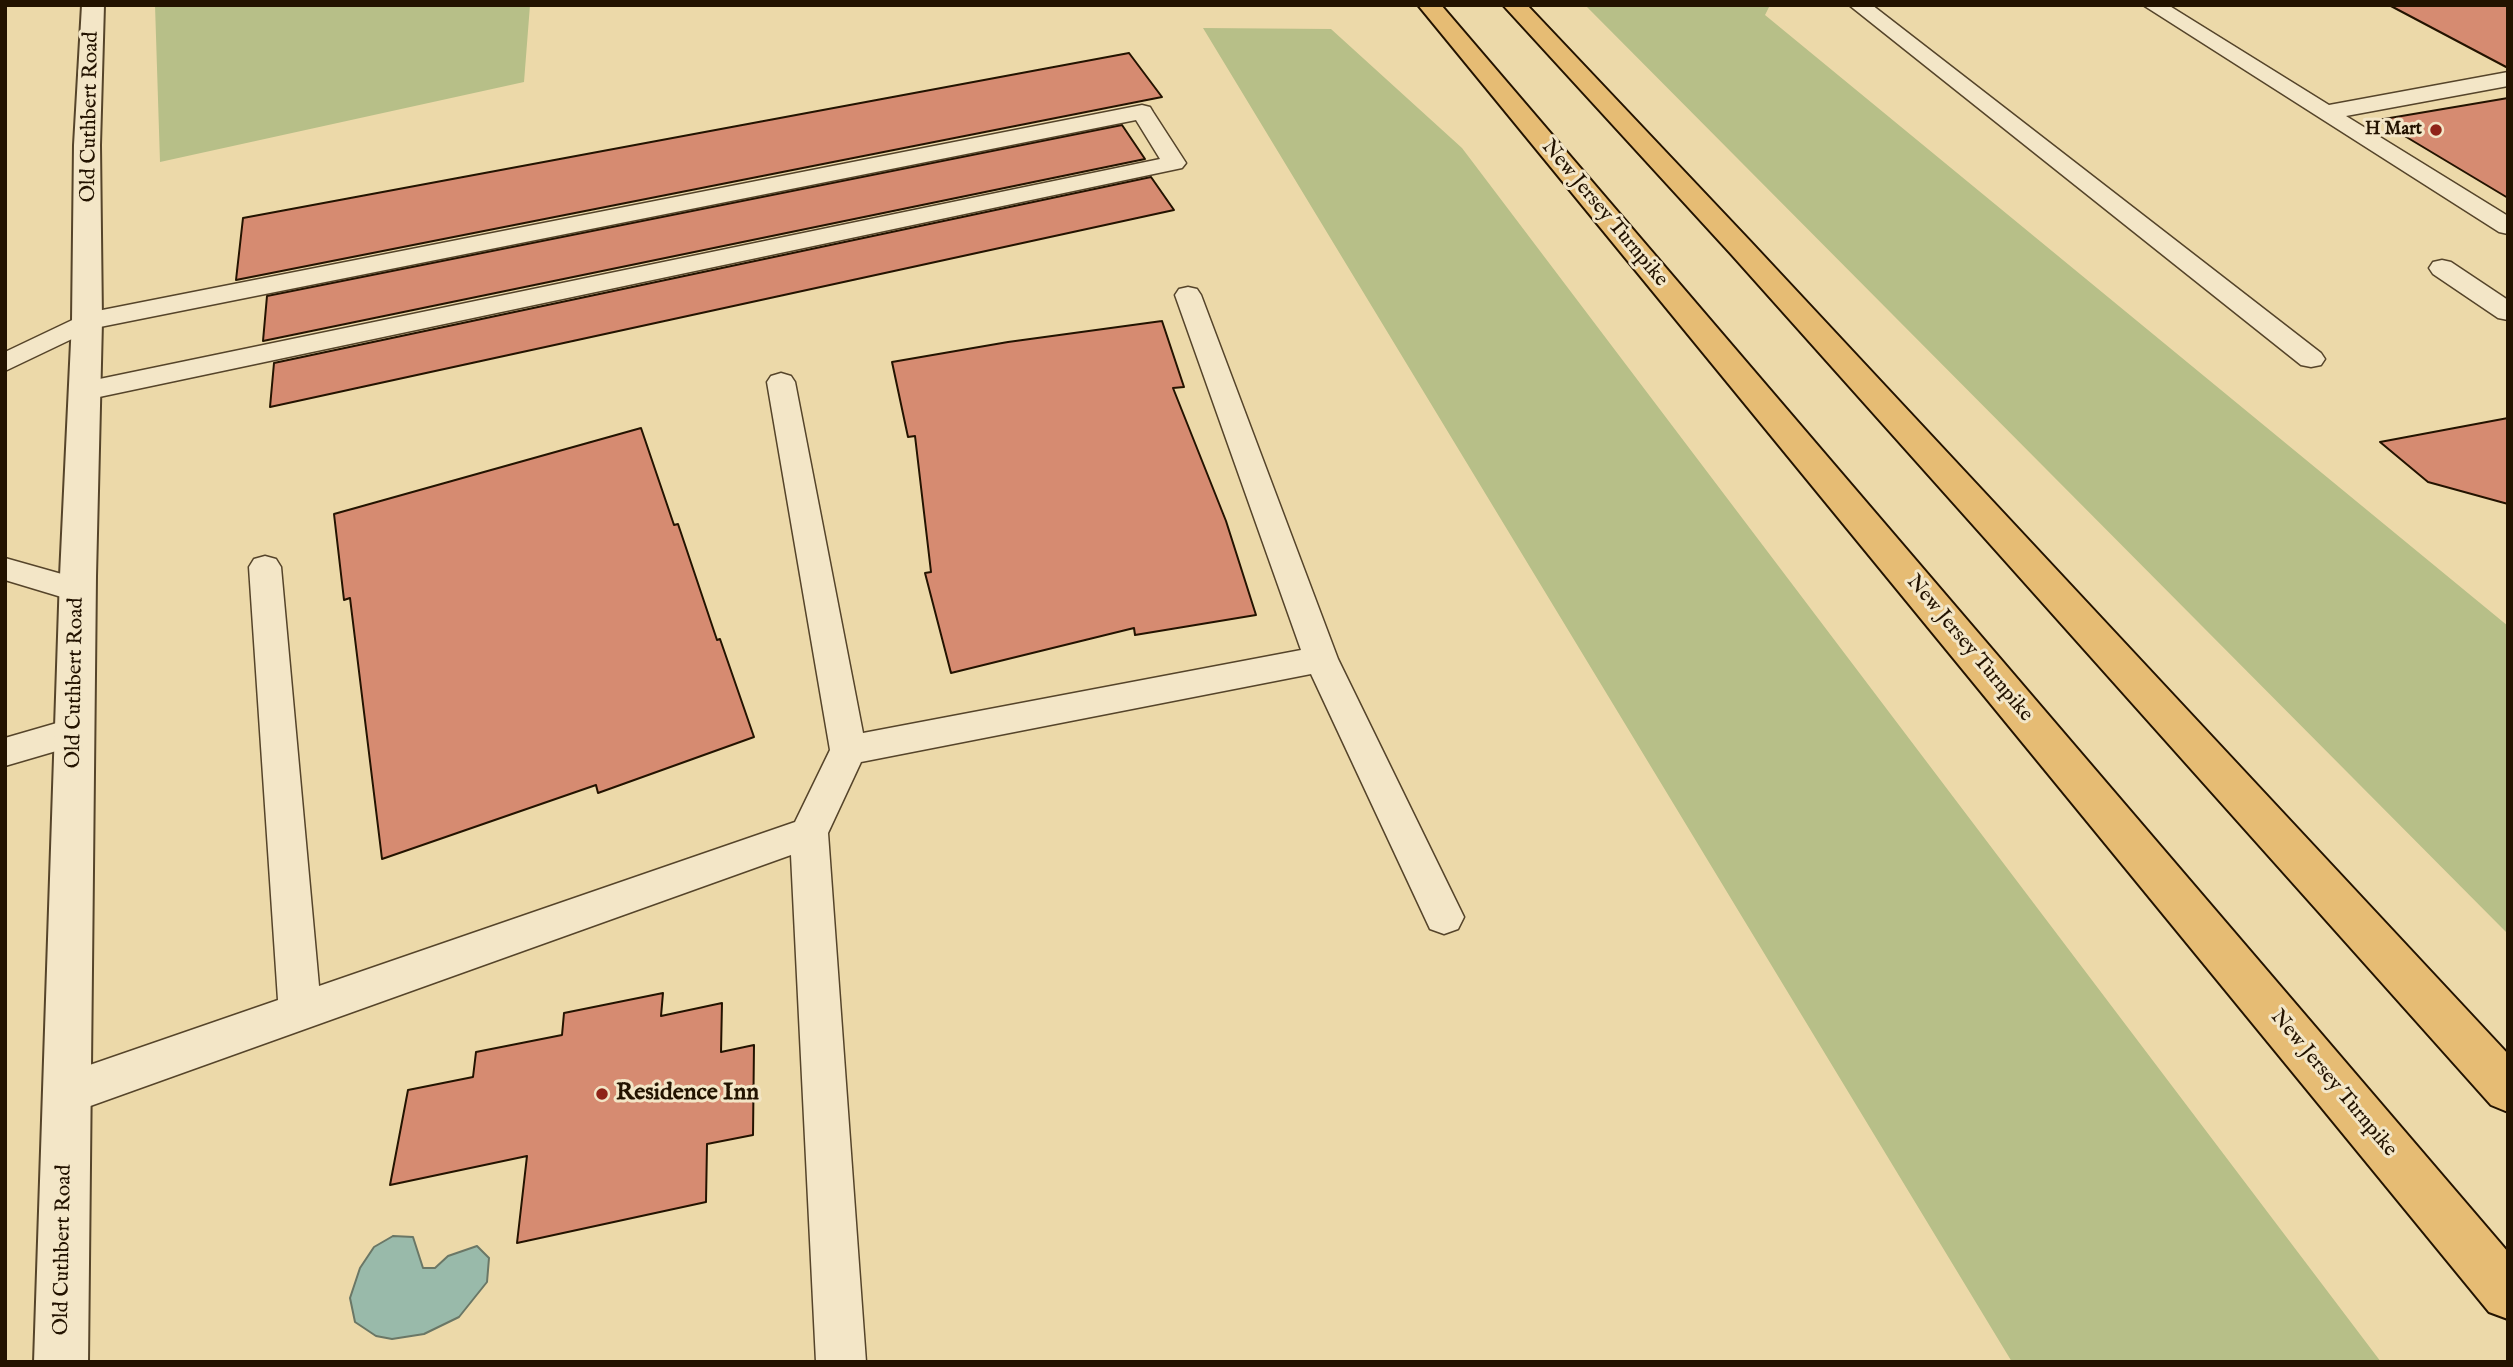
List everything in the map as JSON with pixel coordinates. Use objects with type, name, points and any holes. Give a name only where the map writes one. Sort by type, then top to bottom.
[{"type":"highway","name":"New Jersey Turnpike","points":[[1429,5],[2508,1293]]},
{"type":"highway","points":[[1514,5],[1741,248],[2508,1089]]},
{"type":"street","name":"Old Cuthbert Road","points":[[61,1362],[93,5]]},
{"type":"lane","points":[[1859,5],[2311,359]]},
{"type":"lane","points":[[2153,5],[2508,227]]},
{"type":"lane","points":[[2325,113],[2508,79]]},
{"type":"lane","points":[[5,363],[87,321],[1142,112],[1174,163],[85,391]]},
{"type":"lane","points":[[2442,268],[2508,312]]},
{"type":"lane","points":[[1188,295],[1321,659],[1444,916]]},
{"type":"lane","points":[[781,382],[848,750],[809,833],[841,1362]]},
{"type":"lane","points":[[265,567],[300,1012]]},
{"type":"lane","points":[[5,569],[78,590]]},
{"type":"lane","points":[[848,750],[1321,659]]},
{"type":"lane","points":[[5,752],[75,732]]},
{"type":"lane","points":[[68,1093],[809,833]]},
{"type":"green space","points":[[155,5],[530,5],[524,82],[160,162]]},
{"type":"green space","points":[[1585,5],[1770,5],[1765,15],[2508,626],[2508,934]]},
{"type":"green space","points":[[1203,28],[1331,29],[1462,148],[2381,1362],[2012,1362]]},
{"type":"shaded area","points":[[393,1236],[413,1237],[423,1268],[435,1268],[448,1256],[477,1246],[489,1258],[487,1282],[459,1317],[424,1334],[392,1339],[376,1336],[355,1322],[350,1298],[360,1268],[374,1247]]},
{"type":"building","points":[[2389,5],[2508,5],[2508,68]]},
{"type":"building","points":[[1129,53],[1162,97],[236,280],[243,218]]},
{"type":"building","points":[[2508,98],[2508,198],[2378,120]]},
{"type":"building","points":[[1122,125],[1145,159],[263,341],[267,296]]},
{"type":"building","points":[[1151,177],[1174,210],[270,407],[274,363]]},
{"type":"building","points":[[1162,321],[1184,387],[1173,388],[1226,521],[1256,615],[1135,635],[1134,628],[951,673],[925,573],[931,572],[915,436],[908,437],[892,362],[1008,342]]},
{"type":"building","points":[[2508,418],[2508,504],[2428,482],[2380,442]]},
{"type":"building","points":[[641,428],[674,525],[678,524],[717,640],[720,639],[754,737],[598,793],[596,785],[382,859],[350,598],[344,600],[334,514]]},
{"type":"building","points":[[663,993],[661,1016],[722,1003],[721,1052],[754,1045],[753,1135],[707,1144],[706,1202],[517,1243],[527,1156],[390,1185],[408,1090],[473,1077],[476,1052],[562,1035],[564,1013]]},
{"type":"place","name":"H Mart","points":[[2436,130]]},
{"type":"place","name":"Residence Inn","points":[[602,1094]]}]
